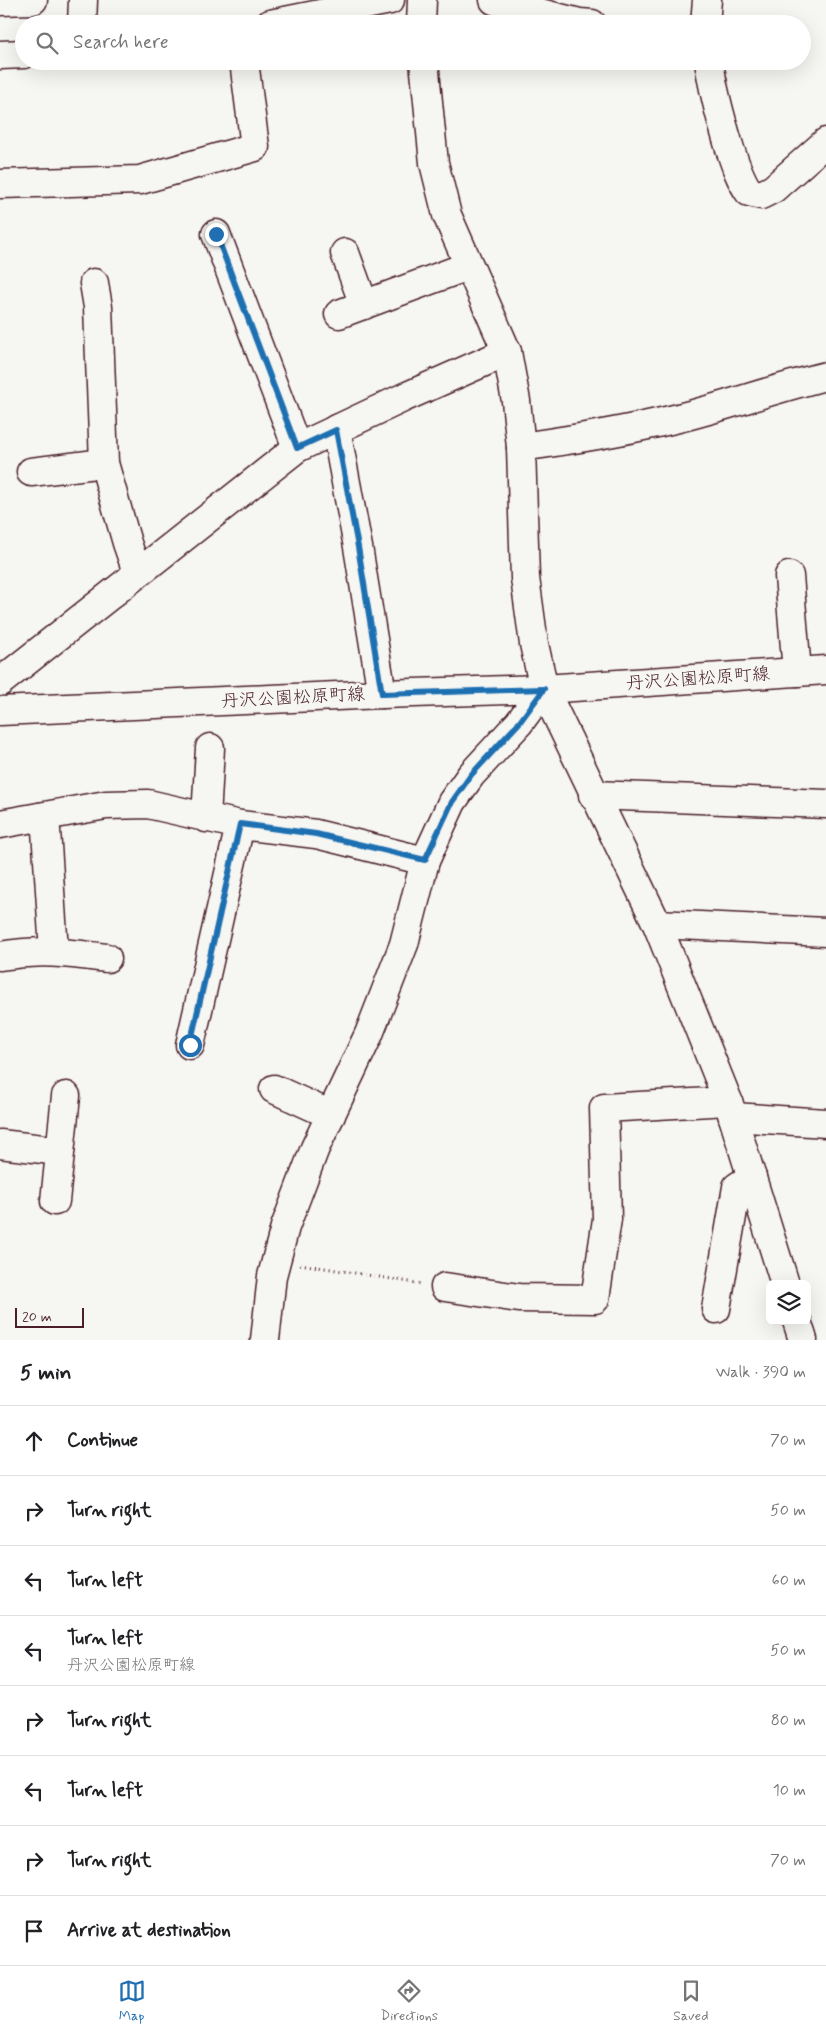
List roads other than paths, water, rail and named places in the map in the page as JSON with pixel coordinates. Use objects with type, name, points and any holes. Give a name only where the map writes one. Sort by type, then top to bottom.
[{"type":"street","points":[[0,1],[34,0]]},
{"type":"street","points":[[82,0],[82,15]]},
{"type":"street","points":[[315,15],[390,0]]},
{"type":"street","points":[[421,15],[422,0]]},
{"type":"street","points":[[494,0],[508,6],[546,15]]},
{"type":"street","points":[[706,15],[707,0]]},
{"type":"street","points":[[0,55],[15,54]]},
{"type":"street","points":[[0,184],[140,180],[255,148],[245,70]]},
{"type":"street","points":[[425,70],[434,163],[447,215],[507,352],[516,401],[521,447],[525,578],[534,644],[544,689],[593,795],[657,924],[730,1109],[784,1280]]},
{"type":"street","points":[[710,70],[719,115],[741,180],[749,192],[761,195],[772,189],[826,142]]},
{"type":"street","points":[[216,234],[297,448]]},
{"type":"street","points":[[345,253],[351,309],[468,266]]},
{"type":"street","points":[[104,298],[104,462],[137,572]]},
{"type":"street","points":[[0,682],[137,572],[297,448],[507,352]]},
{"type":"street","points":[[521,447],[621,432],[735,403],[785,386],[826,376]]},
{"type":"street","points":[[336,430],[358,547],[382,694]]},
{"type":"street","points":[[31,472],[104,462]]},
{"type":"street","points":[[789,576],[797,672]]},
{"type":"street","name":"丹沢公園松原町線","points":[[0,711],[382,694],[544,689],[826,670]]},
{"type":"street","points":[[265,1340],[272,1276],[285,1227],[315,1148],[369,1034],[404,944],[425,860],[452,802],[471,775],[519,723],[544,689]]},
{"type":"street","points":[[206,818],[210,748]]},
{"type":"street","points":[[593,795],[826,804]]},
{"type":"street","points":[[0,824],[106,805],[148,804],[206,818],[316,834],[425,860]]},
{"type":"street","points":[[40,817],[46,830],[54,951]]},
{"type":"street","points":[[190,1045],[240,824]]},
{"type":"street","points":[[657,924],[826,932]]},
{"type":"street","points":[[0,956],[26,951],[54,951],[107,958]]},
{"type":"street","points":[[274,1089],[331,1115]]},
{"type":"street","points":[[55,1201],[66,1096]]},
{"type":"street","points":[[445,1287],[519,1298],[595,1298],[607,1219],[604,1108],[730,1109],[826,1123]]},
{"type":"street","points":[[0,1144],[60,1151]]},
{"type":"street","points":[[716,1309],[737,1187],[752,1177]]},
{"type":"street","points":[[798,1325],[803,1340]]},
{"type":"street","points":[[820,1340],[826,1340]]}]
